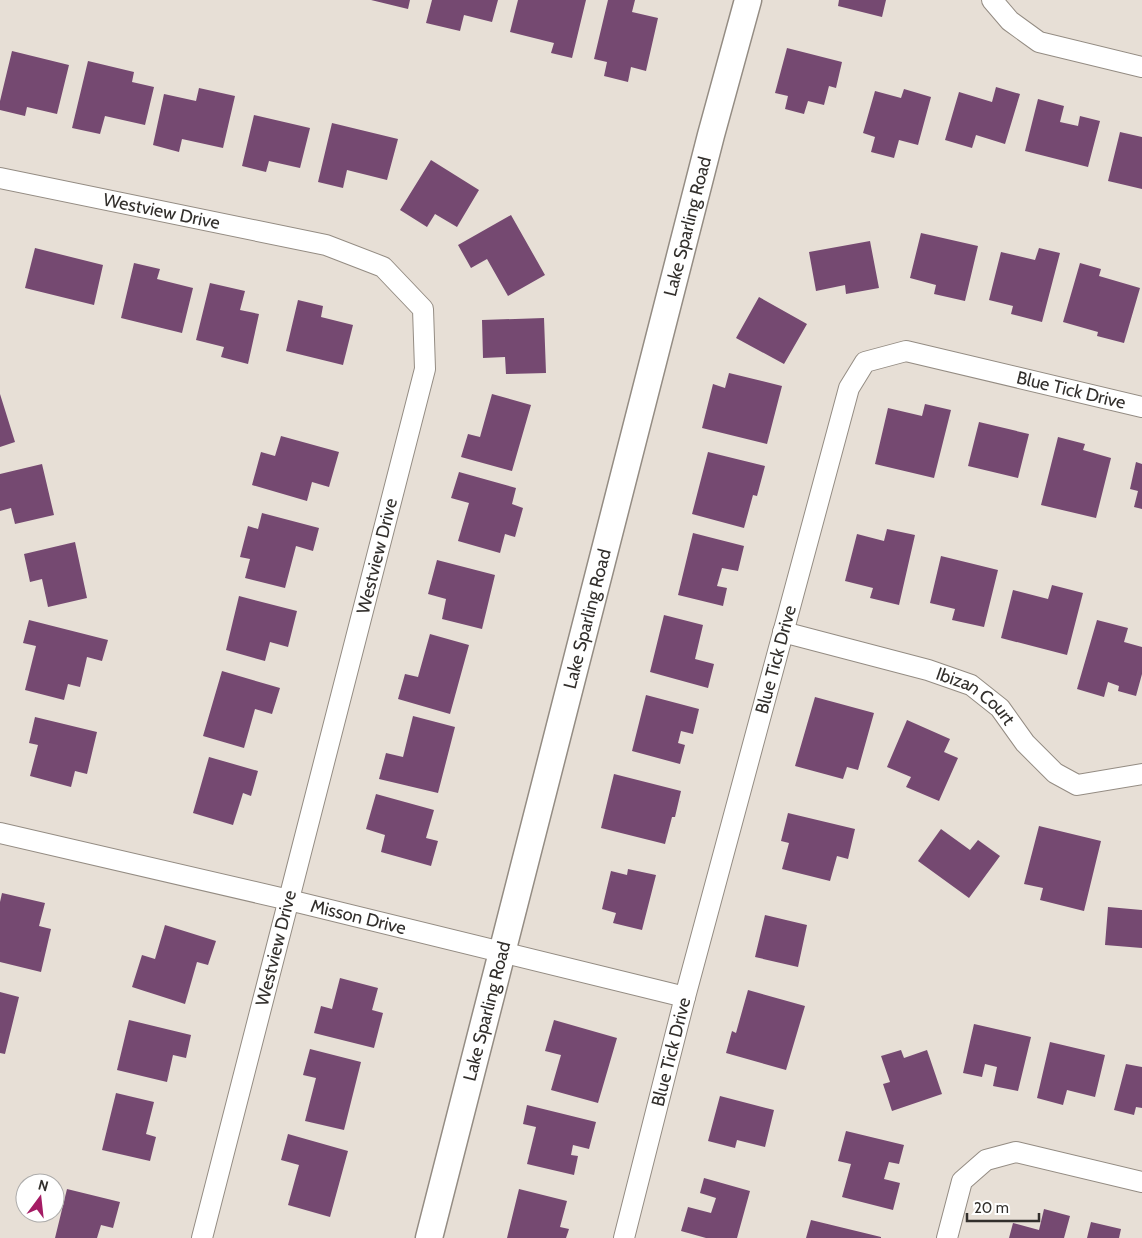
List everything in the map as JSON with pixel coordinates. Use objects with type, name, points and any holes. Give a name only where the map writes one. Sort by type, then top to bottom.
[{"type":"street","name":"Lake Sparling Road","points":[[429,1238],[711,135],[748,0]]},
{"type":"street","points":[[992,0],[1010,21],[1039,42],[1142,67]]},
{"type":"street","name":"Westview Drive","points":[[0,178],[326,245],[383,267],[422,309],[425,369],[202,1238]]},
{"type":"street","name":"Blue Tick Drive","points":[[624,1238],[849,388],[865,362],[906,350],[1142,407]]},
{"type":"street","name":"Ibizan Court","points":[[784,632],[928,670],[971,685],[1000,708],[1025,743],[1055,773],[1076,786],[1142,774]]},
{"type":"street","name":"Misson Drive","points":[[0,834],[289,900],[686,998]]},
{"type":"street","points":[[947,1238],[962,1180],[986,1160],[1016,1152],[1142,1182]]},
{"type":"building","points":[[371,0],[410,0],[408,9]]},
{"type":"building","points":[[432,0],[498,0],[492,22],[464,15],[460,31],[426,23]]},
{"type":"building","points":[[518,0],[586,0],[572,58],[551,53],[554,43],[510,32]]},
{"type":"building","points":[[608,0],[635,0],[632,12],[658,18],[646,71],[631,67],[628,82],[604,76],[607,62],[594,59]]},
{"type":"building","points":[[839,0],[886,0],[882,17],[838,6]]},
{"type":"building","points":[[787,48],[842,62],[836,88],[829,86],[824,105],[808,101],[804,114],[785,109],[788,96],[775,93]]},
{"type":"building","points":[[12,51],[69,65],[57,114],[27,107],[25,116],[0,110],[0,101]]},
{"type":"building","points":[[88,61],[134,72],[132,82],[154,87],[145,125],[105,116],[100,134],[72,128]]},
{"type":"building","points":[[996,87],[1020,94],[1005,144],[976,135],[972,148],[945,140],[959,92],[992,102]]},
{"type":"building","points":[[199,88],[235,96],[223,148],[182,139],[179,152],[153,145],[164,94],[196,101]]},
{"type":"building","points":[[904,89],[931,97],[918,145],[899,140],[894,158],[871,152],[875,137],[863,133],[875,91],[901,98]]},
{"type":"building","points":[[1038,99],[1064,106],[1060,122],[1078,126],[1080,116],[1100,121],[1088,167],[1025,151]]},
{"type":"building","points":[[254,115],[310,128],[300,168],[269,161],[266,172],[242,166]]},
{"type":"building","points":[[332,123],[398,139],[387,180],[347,170],[343,188],[318,182]]},
{"type":"building","points":[[1120,132],[1142,137],[1142,189],[1108,181]]},
{"type":"building","points":[[431,160],[479,190],[457,227],[435,214],[427,227],[400,210]]},
{"type":"building","points":[[511,215],[545,275],[508,296],[487,259],[471,268],[458,245]]},
{"type":"building","points":[[921,233],[978,246],[965,301],[934,294],[936,285],[910,278]]},
{"type":"building","points":[[870,241],[879,288],[846,294],[845,285],[816,291],[809,252]]},
{"type":"building","points":[[35,248],[103,265],[94,305],[25,288]]},
{"type":"building","points":[[1039,248],[1060,253],[1042,322],[1011,314],[1013,306],[989,300],[1001,252],[1035,260]]},
{"type":"building","points":[[134,263],[160,269],[157,279],[193,288],[182,333],[121,318]]},
{"type":"building","points":[[1080,263],[1101,269],[1099,276],[1140,288],[1124,343],[1097,336],[1098,332],[1063,322]]},
{"type":"building","points":[[210,283],[245,291],[240,310],[259,314],[248,364],[221,357],[224,347],[196,340]]},
{"type":"building","points":[[759,297],[807,324],[784,364],[736,338]]},
{"type":"building","points":[[298,300],[323,306],[321,317],[353,325],[343,365],[286,351]]},
{"type":"building","points":[[544,318],[546,373],[506,374],[505,357],[483,358],[482,320]]},
{"type":"building","points":[[729,373],[782,386],[767,444],[702,428],[713,384],[725,388]]},
{"type":"building","points":[[0,394],[15,442],[0,447]]},
{"type":"building","points":[[492,394],[531,405],[512,471],[461,457],[468,434],[480,437]]},
{"type":"building","points":[[925,404],[951,410],[934,478],[875,464],[888,408],[922,416]]},
{"type":"building","points":[[979,422],[1029,434],[1018,478],[968,466]]},
{"type":"building","points":[[281,436],[339,452],[329,487],[312,482],[307,501],[252,485],[261,452],[275,456]]},
{"type":"building","points":[[1058,437],[1085,444],[1083,450],[1111,458],[1096,518],[1041,505]]},
{"type":"building","points":[[708,452],[765,466],[757,496],[753,495],[744,528],[692,514]]},
{"type":"building","points":[[1136,462],[1142,464],[1142,509],[1134,507],[1138,491],[1130,489]]},
{"type":"building","points":[[42,464],[54,515],[15,524],[11,508],[0,511],[0,474]]},
{"type":"building","points":[[459,472],[516,488],[512,504],[523,508],[515,537],[505,534],[500,553],[458,541],[469,503],[451,498]]},
{"type":"building","points":[[262,513],[319,528],[313,551],[296,546],[285,588],[245,578],[250,559],[240,557],[248,526],[258,529]]},
{"type":"building","points":[[887,529],[915,535],[899,605],[870,598],[873,588],[845,581],[857,534],[884,541]]},
{"type":"building","points":[[693,533],[744,546],[738,571],[722,568],[717,586],[727,588],[723,606],[678,595]]},
{"type":"building","points":[[75,542],[87,598],[48,607],[42,579],[30,582],[24,554]]},
{"type":"building","points":[[941,556],[998,570],[984,627],[952,620],[955,609],[930,603]]},
{"type":"building","points":[[437,560],[495,575],[482,629],[442,619],[446,599],[428,594]]},
{"type":"building","points":[[1052,585],[1083,593],[1067,655],[1001,638],[1013,590],[1048,599]]},
{"type":"building","points":[[239,596],[297,611],[288,647],[270,642],[265,661],[226,650]]},
{"type":"building","points":[[664,615],[703,625],[695,659],[714,664],[708,688],[650,672]]},
{"type":"building","points":[[29,620],[108,640],[102,661],[87,657],[80,687],[68,684],[64,700],[25,690],[36,646],[23,643]]},
{"type":"building","points":[[1097,620],[1128,628],[1124,642],[1142,647],[1142,674],[1136,696],[1118,691],[1119,686],[1108,682],[1104,697],[1077,689]]},
{"type":"building","points":[[430,634],[469,645],[450,714],[398,699],[405,674],[418,677]]},
{"type":"building","points":[[222,671],[280,688],[272,714],[255,709],[244,748],[203,736]]},
{"type":"building","points":[[646,695],[699,709],[693,734],[681,731],[678,743],[685,745],[680,764],[632,751]]},
{"type":"building","points":[[815,697],[874,713],[858,770],[847,767],[843,779],[795,766]]},
{"type":"building","points":[[413,716],[455,727],[438,793],[379,779],[386,753],[403,757]]},
{"type":"building","points":[[35,717],[97,732],[87,774],[75,771],[71,787],[30,776],[38,745],[29,743]]},
{"type":"building","points":[[907,720],[950,739],[944,752],[958,758],[939,801],[906,787],[911,777],[887,767]]},
{"type":"building","points":[[209,757],[258,771],[251,796],[243,793],[233,825],[193,813]]},
{"type":"building","points":[[614,774],[681,791],[675,817],[672,817],[665,844],[601,828]]},
{"type":"building","points":[[376,794],[434,810],[426,838],[438,841],[431,866],[381,852],[385,835],[366,829]]},
{"type":"building","points":[[788,813],[855,829],[848,859],[837,856],[830,881],[782,869],[789,843],[781,841]]},
{"type":"building","points":[[1039,826],[1101,841],[1084,911],[1040,900],[1043,888],[1024,884]]},
{"type":"building","points":[[941,829],[970,850],[978,840],[1000,856],[969,898],[918,861]]},
{"type":"building","points":[[628,869],[656,875],[642,930],[613,923],[616,913],[602,909],[611,871],[627,875]]},
{"type":"building","points":[[2,893],[45,903],[39,926],[51,929],[41,972],[0,962],[0,902]]},
{"type":"building","points":[[1108,907],[1142,910],[1142,948],[1105,945]]},
{"type":"building","points":[[765,915],[807,925],[798,967],[755,957]]},
{"type":"building","points":[[165,925],[216,941],[208,965],[197,962],[185,1004],[132,987],[142,955],[155,959]]},
{"type":"building","points":[[340,978],[378,988],[372,1010],[383,1013],[374,1048],[314,1033],[321,1006],[332,1009]]},
{"type":"building","points":[[748,990],[805,1006],[786,1070],[726,1053],[732,1031],[736,1033]]},
{"type":"building","points":[[0,992],[19,997],[5,1054],[0,1053]]},
{"type":"building","points":[[129,1020],[191,1035],[186,1058],[173,1055],[167,1082],[117,1070]]},
{"type":"building","points":[[554,1020],[617,1038],[598,1103],[551,1090],[561,1055],[545,1051]]},
{"type":"building","points":[[974,1024],[1031,1037],[1018,1091],[993,1086],[997,1067],[985,1064],[982,1077],[963,1073]]},
{"type":"building","points":[[1050,1042],[1105,1055],[1095,1097],[1067,1090],[1063,1105],[1037,1098]]},
{"type":"building","points":[[310,1049],[361,1062],[344,1130],[305,1121],[316,1078],[303,1075]]},
{"type":"building","points":[[901,1050],[904,1058],[927,1050],[942,1094],[892,1111],[883,1084],[890,1082],[881,1056]]},
{"type":"building","points":[[1126,1064],[1142,1067],[1142,1108],[1136,1107],[1134,1115],[1114,1110]]},
{"type":"building","points":[[116,1093],[154,1102],[146,1134],[156,1137],[150,1161],[102,1150]]},
{"type":"building","points":[[720,1096],[774,1110],[765,1147],[737,1140],[735,1148],[708,1141]]},
{"type":"building","points":[[527,1105],[596,1122],[589,1149],[573,1145],[571,1155],[578,1156],[574,1175],[527,1164],[536,1127],[523,1124]]},
{"type":"building","points":[[846,1131],[904,1145],[899,1164],[889,1162],[884,1179],[900,1183],[893,1210],[842,1197],[851,1164],[838,1161]]},
{"type":"building","points":[[288,1134],[348,1151],[330,1217],[288,1205],[299,1165],[281,1160]]},
{"type":"building","points":[[704,1178],[750,1191],[737,1238],[706,1238],[681,1231],[688,1207],[711,1213],[716,1198],[700,1193]]},
{"type":"building","points":[[67,1189],[120,1202],[113,1228],[101,1225],[97,1238],[55,1238],[59,1223],[65,1223],[65,1197]]},
{"type":"building","points":[[519,1189],[567,1201],[560,1227],[569,1229],[566,1238],[507,1238]]},
{"type":"building","points":[[1044,1209],[1070,1216],[1064,1238],[1009,1238],[1013,1223],[1039,1230]]},
{"type":"building","points":[[811,1220],[881,1237],[881,1238],[806,1238]]},
{"type":"building","points":[[1091,1222],[1121,1229],[1119,1238],[1087,1238]]}]
